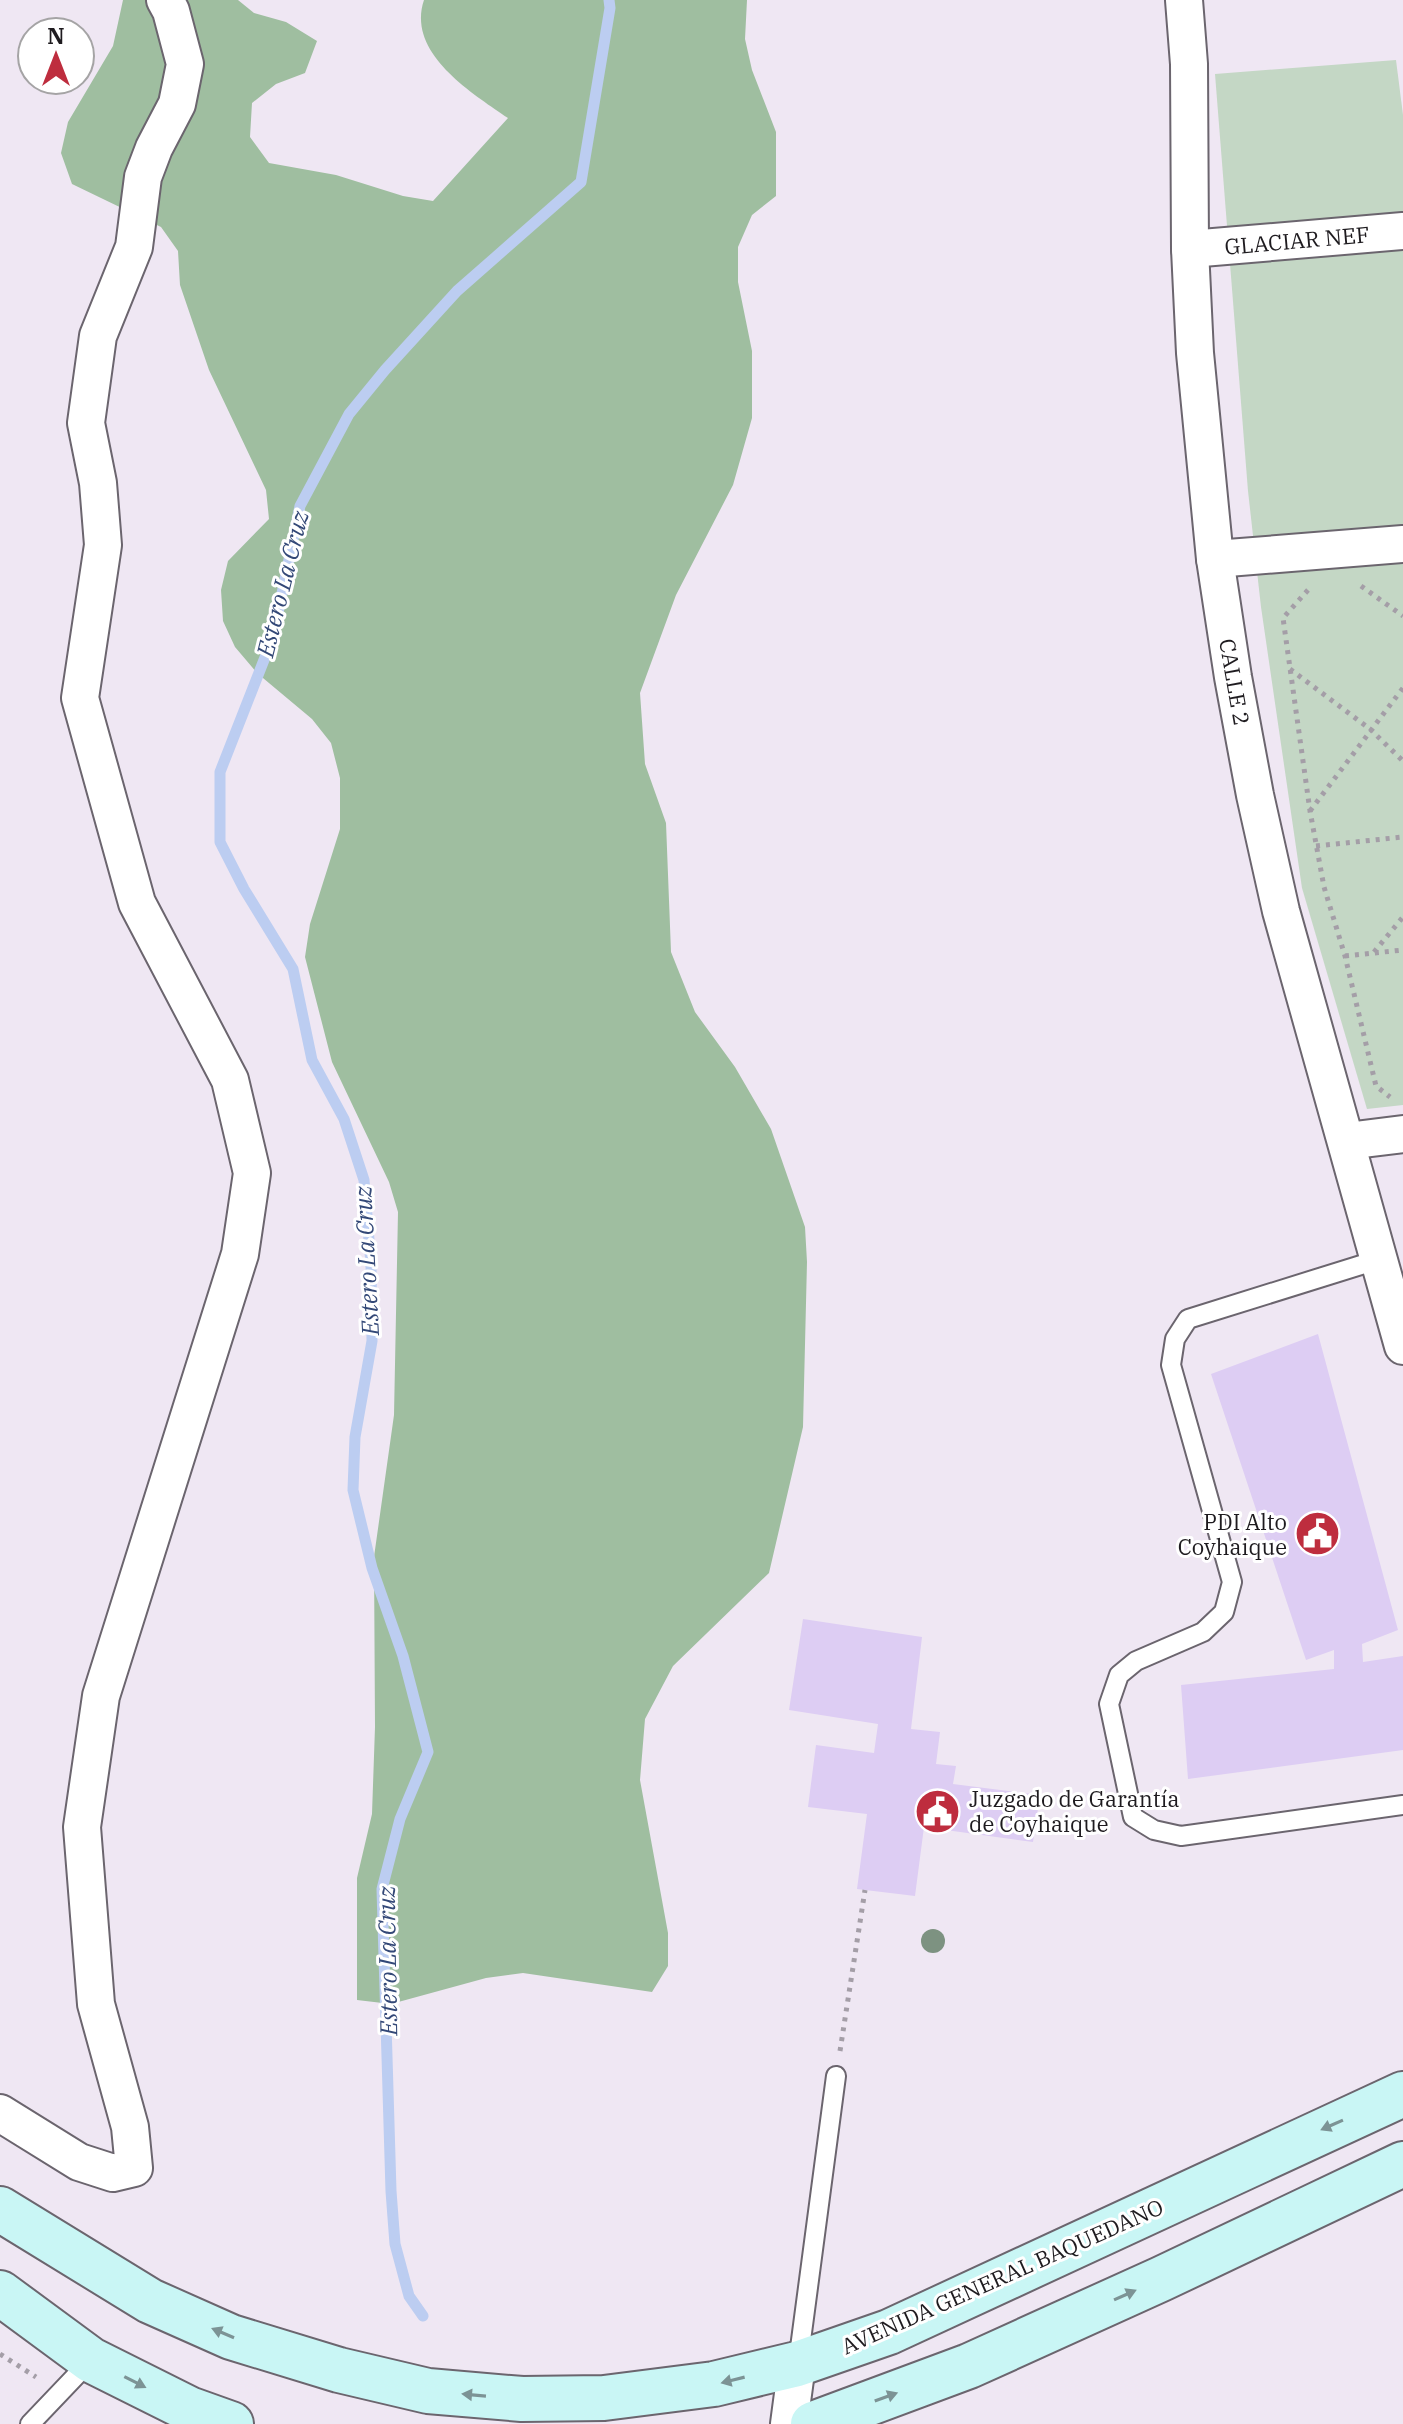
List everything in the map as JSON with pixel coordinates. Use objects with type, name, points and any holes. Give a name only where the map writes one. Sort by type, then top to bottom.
[{"type":"main road","name":"AVENIDA GENERAL BAQUEDANO","points":[[0,2209],[150,2301],[231,2337],[339,2370],[428,2391],[522,2399],[604,2398],[714,2384],[797,2364],[889,2332],[1403,2094]]},
{"type":"main road","points":[[813,2424],[969,2366],[1403,2164]]},
{"type":"main road","points":[[0,2293],[91,2360],[189,2409],[231,2424]]},
{"type":"street","points":[[0,2113],[79,2162],[113,2173],[134,2168],[130,2127],[96,2004],[82,1827],[101,1696],[240,1254],[252,1173],[230,1080],[137,903],[80,698],[103,545],[98,483],[86,423],[98,336],[134,247],[143,177],[177,104],[185,64],[171,11],[165,0]]},
{"type":"street","name":"CALLE 2","points":[[1184,0],[1189,64],[1190,249],[1195,353],[1215,559],[1233,677],[1268,853],[1312,1027],[1403,1346]]},
{"type":"street","name":"GLACIAR NEF","points":[[1190,249],[1403,231]]},
{"type":"street","points":[[1215,559],[1403,544]]},
{"type":"street","points":[[1347,1141],[1403,1134]]},
{"type":"street","points":[[789,2424],[797,2364]]},
{"type":"lane","points":[[1377,1260],[1188,1319],[1175,1339],[1171,1365],[1232,1582],[1224,1612],[1203,1632],[1136,1661],[1119,1675],[1109,1704],[1133,1817],[1154,1830],[1181,1836],[1403,1805]]},
{"type":"lane","points":[[797,2364],[836,2076]]},
{"type":"lane","points":[[30,2424],[91,2360]]},
{"type":"path","points":[[1347,586],[1375,584]]},
{"type":"path","points":[[1360,585],[1403,616]]},
{"type":"path","points":[[1320,589],[1307,590],[1283,618],[1310,811],[1324,887],[1345,956],[1376,1086],[1389,1097],[1403,1096]]},
{"type":"path","points":[[1290,669],[1370,729],[1403,761]]},
{"type":"path","points":[[1310,811],[1403,688]]},
{"type":"path","points":[[1316,846],[1403,837]]},
{"type":"path","points":[[1374,952],[1403,917]]},
{"type":"path","points":[[1345,956],[1403,950]]},
{"type":"path","points":[[836,2076],[865,1890]]},
{"type":"green space","points":[[123,0],[238,0],[254,13],[286,22],[317,41],[305,73],[276,84],[252,103],[250,137],[269,163],[336,175],[403,196],[433,201],[508,118],[461,84],[433,54],[424,37],[421,19],[424,0],[747,0],[745,39],[752,70],[776,132],[776,196],[752,215],[738,247],[738,282],[752,351],[752,418],[733,485],[676,595],[640,693],[645,764],[666,823],[671,952],[695,1012],[735,1067],[771,1129],[805,1227],[803,1427],[769,1573],[673,1666],[645,1719],[640,1780],[668,1933],[668,1966],[652,1992],[523,1973],[486,1978],[391,2004],[357,2000],[357,1878],[372,1814],[374,1557],[394,1415],[398,1212],[389,1182],[332,1062],[305,957],[310,924],[340,829],[340,778],[331,743],[312,719],[257,673],[235,647],[223,621],[221,590],[228,561],[269,519],[266,490],[209,370],[180,285],[178,251],[161,227],[72,184],[61,153],[68,122],[83,96],[96,96],[96,75],[113,46]]},
{"type":"green space","points":[[1396,60],[1403,115],[1403,1105],[1367,1109],[1302,888],[1261,607],[1248,491],[1215,74]]},
{"type":"building","name":"PDI Alto Coyhaique","points":[[1318,1334],[1398,1630],[1362,1644],[1363,1662],[1403,1656],[1403,1750],[1188,1779],[1181,1685],[1334,1669],[1334,1650],[1306,1660],[1211,1374]]},
{"type":"building","name":"Juzgado de Garantía de Coyhaique","points":[[803,1619],[922,1637],[911,1729],[940,1732],[936,1764],[956,1766],[953,1784],[1040,1795],[1033,1842],[924,1827],[915,1896],[857,1889],[867,1814],[808,1807],[816,1745],[874,1753],[878,1724],[789,1710]]},
{"type":"waterway","name":"Estero La Cruz","points":[[423,2316],[409,2296],[395,2244],[382,1889],[400,1819],[428,1752],[403,1656],[372,1568],[353,1490],[355,1437],[372,1341],[371,1264],[364,1180],[344,1119],[312,1060],[293,969],[244,889],[220,842],[220,772],[273,637],[300,506],[349,414],[457,291],[581,182],[609,0]]},
{"type":"place","name":"PDI Alto Coyhaique","points":[[1318,1534]]},
{"type":"place","name":"Juzgado de Garantía de Coyhaique","points":[[938,1811]]}]
